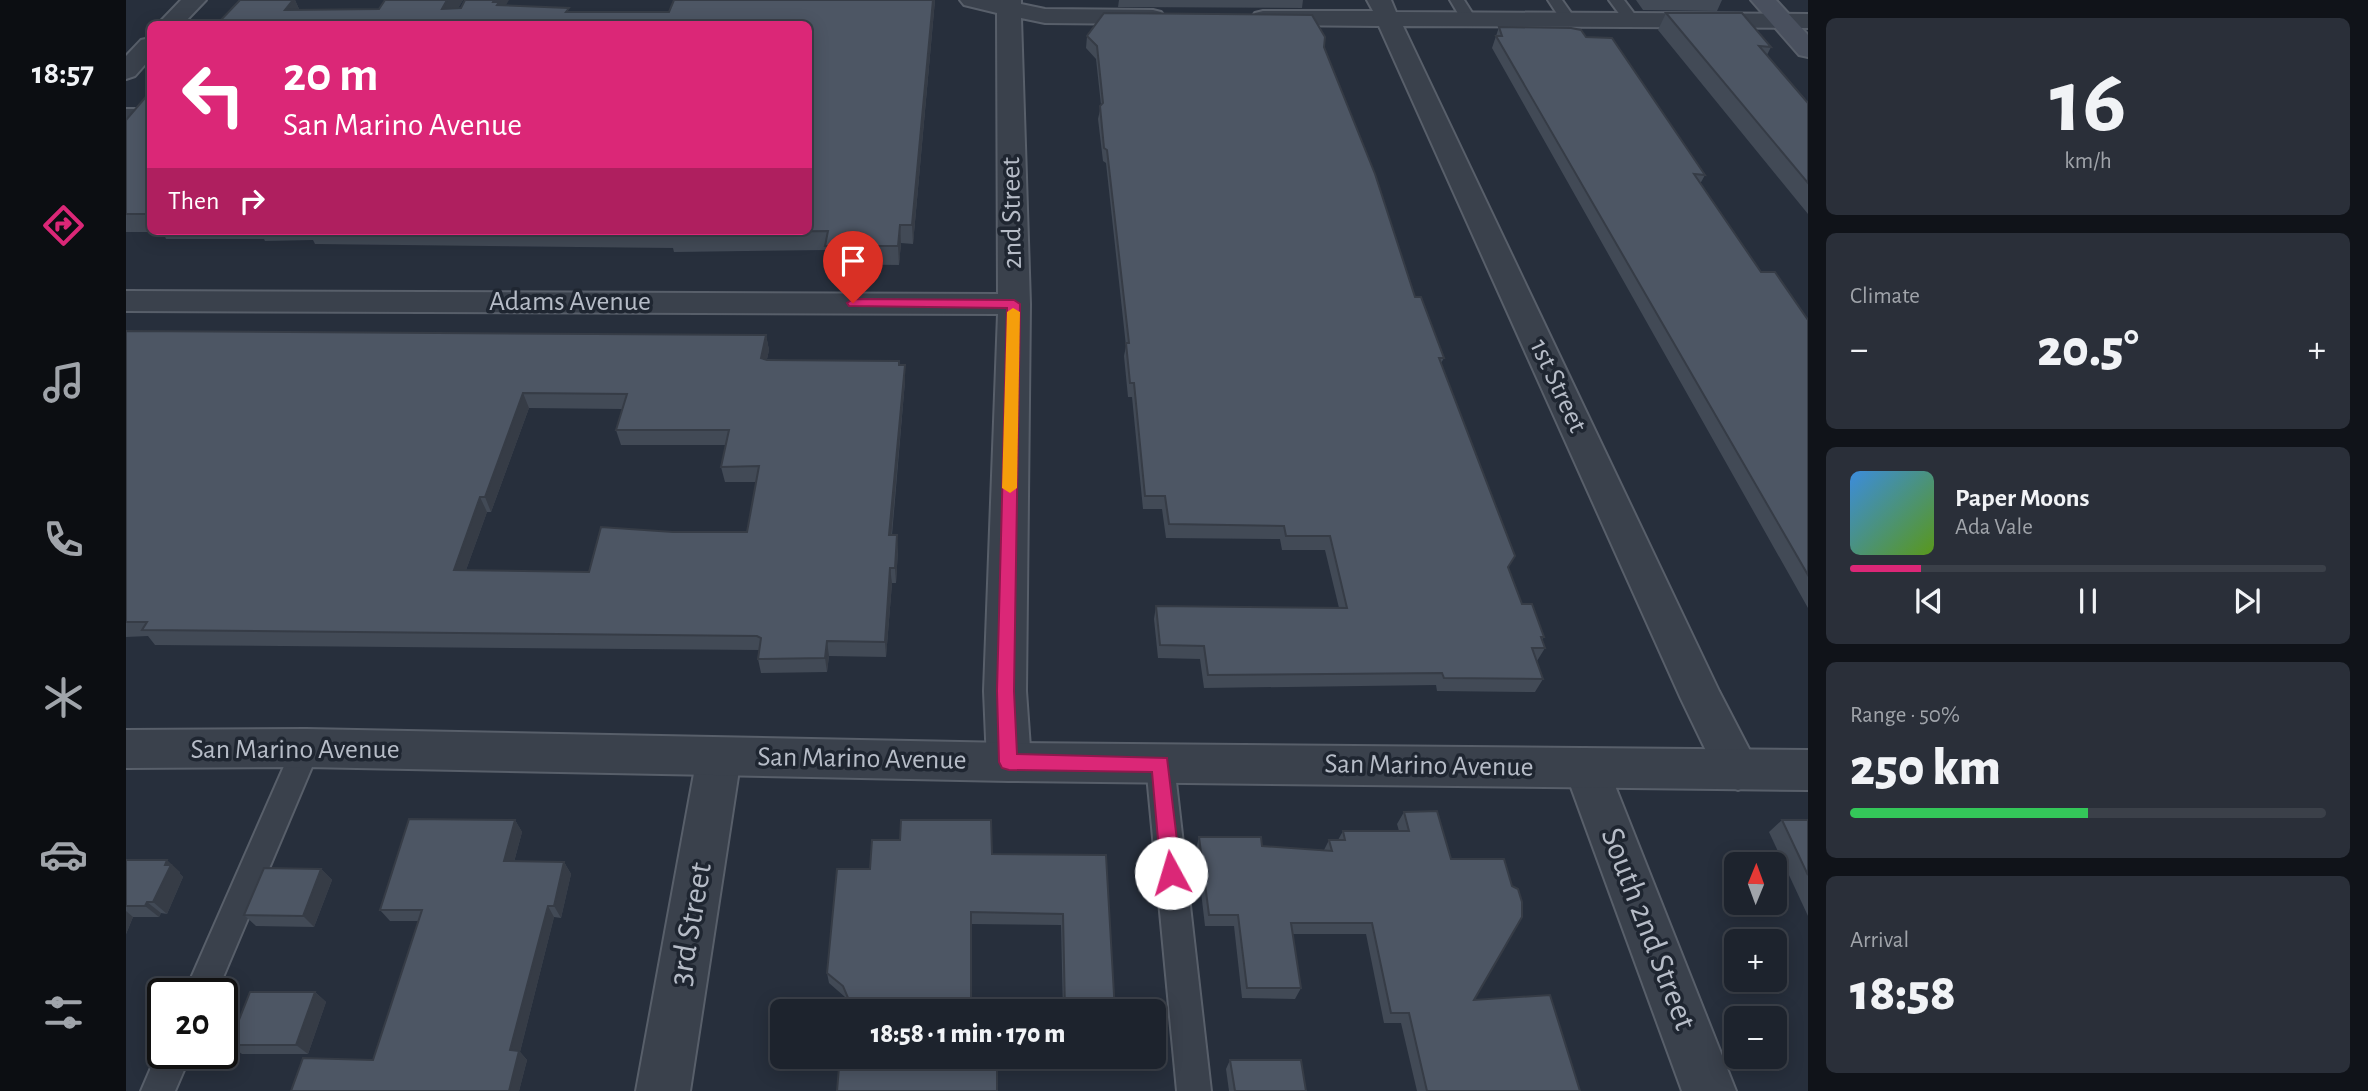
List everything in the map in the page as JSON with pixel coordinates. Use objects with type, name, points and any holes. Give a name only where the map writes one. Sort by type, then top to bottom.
[{"type":"main road","points":[[1763,0],[1808,50]]},
{"type":"street","points":[[173,21],[194,0]]},
{"type":"street","points":[[972,0],[1009,5],[1045,16],[1169,17]]},
{"type":"street","name":"2nd Street","points":[[1009,5],[1014,304],[1006,691],[1009,762]]},
{"type":"street","points":[[1238,17],[1384,9],[1562,10],[1631,20],[1808,21]]},
{"type":"street","name":"1st Street","points":[[1384,9],[1702,699],[1738,770]]},
{"type":"street","points":[[126,71],[147,49]]},
{"type":"street","name":"Adams Avenue","points":[[126,301],[1014,304]]},
{"type":"street","name":"San Marino Avenue","points":[[126,749],[306,748],[1009,762],[1808,770]]},
{"type":"street","name":"3rd Street","points":[[663,1091],[719,757]]},
{"type":"street","name":"South 2nd Street","points":[[1586,768],[1709,1091]]},
{"type":"lane","points":[[1616,0],[1631,20]]},
{"type":"lane","points":[[126,114],[147,114]]},
{"type":"lane","points":[[207,978],[306,748]]},
{"type":"lane","points":[[1160,764],[1194,1091]]},
{"type":"lane","points":[[158,1091],[168,1069]]},
{"type":"building","points":[[240,0],[293,0],[285,10],[379,9],[385,0],[447,0],[442,9],[461,8],[465,0],[494,0],[493,2],[499,2],[497,5],[569,8],[566,12],[669,12],[674,0],[933,0],[912,225],[900,225],[898,246],[825,246],[828,231],[812,231],[812,21],[220,21]]},
{"type":"building","points":[[1104,13],[1312,15],[1325,37],[1324,47],[1375,174],[1415,297],[1421,297],[1444,358],[1439,358],[1515,556],[1508,567],[1522,604],[1532,604],[1544,637],[1541,637],[1545,648],[1532,648],[1543,679],[1444,678],[1442,673],[1208,675],[1204,646],[1160,645],[1156,606],[1347,608],[1330,536],[1286,536],[1284,526],[1169,524],[1165,496],[1145,496],[1134,383],[1130,383],[1126,343],[1129,343],[1107,150],[1104,148],[1097,46],[1087,36]]},
{"type":"building","points":[[1666,13],[1742,13],[1771,47],[1759,46],[1808,103],[1808,183]]},
{"type":"building","points":[[1499,27],[1571,28],[1581,30],[1586,37],[1612,38],[1705,175],[1694,174],[1761,272],[1775,272],[1808,320],[1808,575],[1496,36],[1502,36]]},
{"type":"building","points":[[147,96],[147,214],[126,214],[126,120]]},
{"type":"building","points":[[126,331],[766,335],[761,358],[767,360],[899,361],[899,365],[905,365],[889,535],[897,535],[895,568],[890,568],[885,642],[827,641],[825,658],[758,659],[761,638],[757,636],[142,630],[147,622],[126,622]],"holes":[[[523,393],[627,394],[616,430],[729,430],[721,467],[759,466],[747,532],[673,532],[601,527],[589,572],[454,570],[480,497],[485,497]]]},
{"type":"building","points":[[1437,811],[1451,859],[1504,859],[1512,886],[1518,889],[1522,902],[1522,917],[1474,1000],[1550,995],[1580,1091],[1427,1091],[1409,1013],[1391,1013],[1372,923],[1291,923],[1301,988],[1247,988],[1238,915],[1209,915],[1199,837],[1261,837],[1262,846],[1332,851],[1329,840],[1345,840],[1343,831],[1409,831],[1404,812]]},
{"type":"building","points":[[409,819],[515,820],[504,861],[564,862],[554,906],[548,906],[510,1050],[519,1051],[509,1091],[291,1091],[303,1058],[373,1060],[422,910],[380,910]]},
{"type":"building","points":[[901,820],[991,820],[992,854],[1106,855],[1114,999],[1065,999],[1063,914],[971,912],[971,999],[848,999],[843,986],[827,973],[837,869],[870,869],[872,840],[900,840]]},
{"type":"building","points":[[1782,820],[1808,820],[1808,875]]},
{"type":"building","points":[[126,860],[167,860],[165,865],[171,865],[153,902],[147,902],[145,906],[126,906]]},
{"type":"building","points":[[264,868],[321,869],[303,916],[244,915]]},
{"type":"building","points":[[250,992],[315,992],[296,1045],[238,1045],[238,1022]]},
{"type":"building","points":[[1230,1060],[1301,1060],[1306,1091],[1235,1091]]},
{"type":"building","points":[[839,1069],[997,1069],[997,1091],[837,1091]]},
{"type":"slow traffic","points":[[1010,488],[1013,312]]},
{"type":"route","points":[[853,303],[1014,304],[1006,691],[1009,762],[1160,764],[1171,873]]}]
